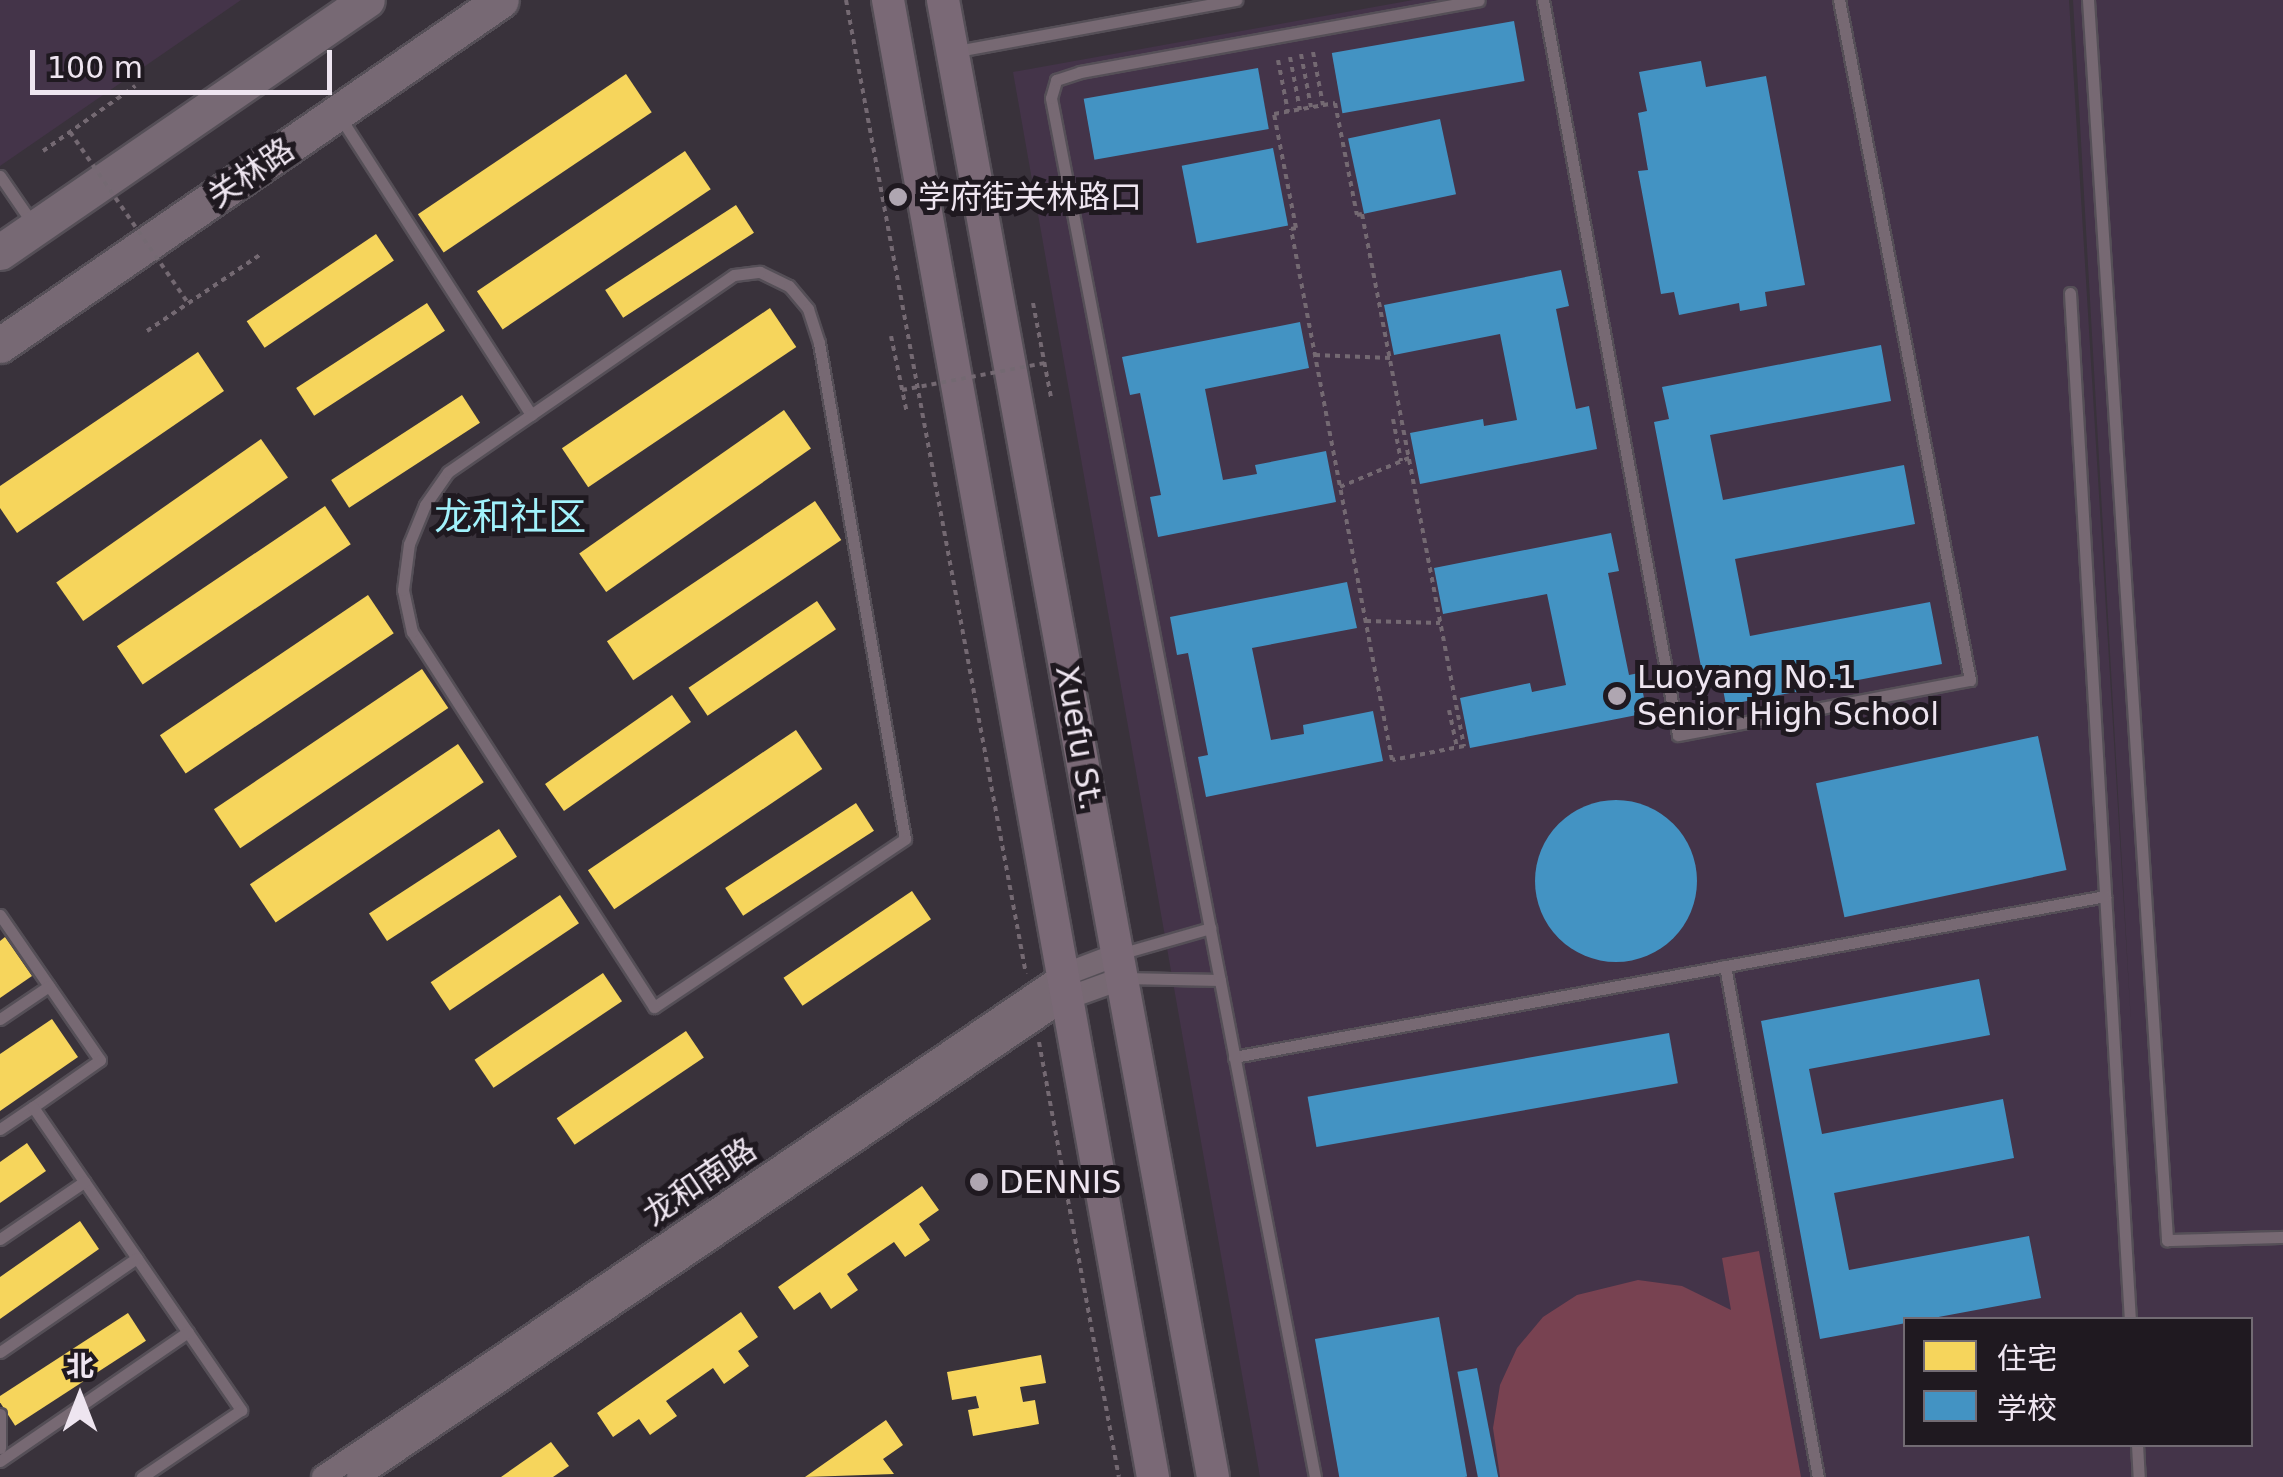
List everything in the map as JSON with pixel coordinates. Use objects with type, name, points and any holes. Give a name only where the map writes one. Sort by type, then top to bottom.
[{"type":"main road","points":[[0,252],[368,0]]},
{"type":"main road","name":"关林路","points":[[0,344],[501,0]]},
{"type":"main road","name":"Xuefu St.","points":[[888,0],[1153,1477]]},
{"type":"main road","name":"Xuefu St.","points":[[943,0],[1213,1477]]},
{"type":"street","name":"龙和南路","points":[[323,1477],[1063,988],[1121,966]]},
{"type":"street","name":"龙和南路","points":[[358,1477],[1033,1008]]},
{"type":"lane","points":[[953,52],[1236,0]]},
{"type":"lane","points":[[1314,1477],[1051,98],[1056,80],[1080,72],[1479,0]]},
{"type":"lane","points":[[1543,0],[1678,735],[1970,680],[1838,0]]},
{"type":"lane","points":[[2088,0],[2167,1240],[2283,1237]]},
{"type":"lane","points":[[338,114],[531,415]]},
{"type":"lane","points":[[0,176],[36,228]]},
{"type":"lane","points":[[760,272],[789,286],[808,309],[819,343],[905,839],[654,1007],[412,632],[406,604],[409,544],[424,505],[448,472],[531,415],[734,276],[760,272]]},
{"type":"lane","points":[[2070,293],[2130,1317]]},
{"type":"lane","points":[[1234,1057],[2106,896]]},
{"type":"lane","points":[[0,916],[100,1060],[0,1130]]},
{"type":"lane","points":[[1121,966],[1210,928]]},
{"type":"lane","points":[[1121,966],[1220,980]]},
{"type":"lane","points":[[1725,966],[1818,1477]]},
{"type":"lane","points":[[0,1020],[49,986]]},
{"type":"lane","points":[[33,1107],[241,1410],[142,1477]]},
{"type":"lane","points":[[0,1239],[84,1182]]},
{"type":"lane","points":[[0,1352],[137,1258]]},
{"type":"lane","points":[[0,1462],[188,1332]]},
{"type":"lane","points":[[0,1414],[0,1448]]},
{"type":"lane","points":[[2138,1447],[2140,1477]]},
{"type":"path","points":[[846,0],[1119,1477]]},
{"type":"path","points":[[1313,52],[1323,105]]},
{"type":"path","points":[[1301,54],[1311,108]]},
{"type":"path","points":[[1290,57],[1300,110]]},
{"type":"path","points":[[1278,60],[1288,112]]},
{"type":"path","points":[[43,150],[135,86]]},
{"type":"path","points":[[1335,103],[1390,358],[1464,746],[1392,760],[1274,114],[1311,108],[1335,103]]},
{"type":"path","points":[[70,132],[188,303]]},
{"type":"path","points":[[147,332],[261,254]]},
{"type":"path","points":[[1033,303],[1051,397]]},
{"type":"path","points":[[891,336],[907,412]]},
{"type":"path","points":[[1315,355],[1390,358]]},
{"type":"path","points":[[902,390],[1045,363]]},
{"type":"path","points":[[1392,419],[1401,461]]},
{"type":"path","points":[[1340,487],[1409,458]]},
{"type":"path","points":[[1366,621],[1440,623]]},
{"type":"path","points":[[1449,710],[1457,748]]},
{"type":"shaded area","points":[[0,0],[241,0],[0,166]]},
{"type":"shaded area","name":"Luoyang No.1 Senior High School","points":[[1413,0],[2069,0],[2131,1023],[2073,0],[2283,0],[2283,1477],[1260,1477],[1013,72]]},
{"type":"shaded area","points":[[1759,1251],[1801,1477],[1500,1477],[1493,1428],[1500,1385],[1517,1348],[1543,1317],[1577,1295],[1638,1280],[1682,1286],[1731,1310],[1722,1258]]},
{"type":"building: 住宅","points":[[626,74],[652,112],[444,252],[418,214]]},
{"type":"building: 住宅","points":[[685,151],[711,189],[503,329],[477,291]]},
{"type":"building: 住宅","points":[[736,205],[754,233],[623,318],[605,290]]},
{"type":"building: 住宅","points":[[376,234],[394,261],[265,348],[247,321]]},
{"type":"building: 住宅","points":[[427,303],[445,331],[314,416],[296,388]]},
{"type":"building: 住宅","points":[[770,308],[796,347],[588,487],[562,448]]},
{"type":"building: 住宅","points":[[198,352],[224,391],[17,533],[0,508],[0,486]]},
{"type":"building: 住宅","points":[[462,395],[480,423],[349,508],[331,480]]},
{"type":"building: 住宅","points":[[784,410],[811,449],[606,592],[579,553]]},
{"type":"building: 住宅","points":[[261,439],[288,478],[83,621],[56,582]]},
{"type":"building: 住宅","points":[[815,501],[841,540],[633,680],[607,641]]},
{"type":"building: 住宅","points":[[325,506],[351,544],[143,684],[117,646]]},
{"type":"building: 住宅","points":[[368,595],[394,633],[186,773],[160,735]]},
{"type":"building: 住宅","points":[[817,601],[836,629],[708,716],[688,688]]},
{"type":"building: 住宅","points":[[422,669],[448,708],[240,848],[214,809]]},
{"type":"building: 住宅","points":[[672,695],[691,722],[564,811],[545,784]]},
{"type":"building: 住宅","points":[[796,730],[822,769],[614,909],[588,870]]},
{"type":"building: 住宅","points":[[458,744],[484,782],[276,922],[250,884]]},
{"type":"building: 住宅","points":[[856,803],[874,831],[743,916],[725,888]]},
{"type":"building: 住宅","points":[[499,829],[517,857],[387,941],[369,913]]},
{"type":"building: 住宅","points":[[912,891],[931,919],[803,1006],[783,978]]},
{"type":"building: 住宅","points":[[560,895],[579,923],[450,1010],[431,982]]},
{"type":"building: 住宅","points":[[5,937],[32,976],[0,998],[0,941]]},
{"type":"building: 住宅","points":[[603,973],[622,1001],[494,1088],[474,1060]]},
{"type":"building: 住宅","points":[[52,1019],[78,1057],[0,1111],[0,1054]]},
{"type":"building: 住宅","points":[[686,1031],[704,1058],[575,1145],[557,1118]]},
{"type":"building: 住宅","points":[[27,1143],[46,1171],[0,1203],[0,1162]]},
{"type":"building: 住宅","points":[[922,1186],[939,1210],[919,1224],[930,1240],[905,1257],[894,1242],[847,1274],[858,1290],[831,1309],[820,1292],[794,1310],[778,1287]]},
{"type":"building: 住宅","points":[[80,1221],[99,1249],[0,1319],[0,1277]]},
{"type":"building: 住宅","points":[[741,1312],[758,1337],[738,1351],[749,1366],[724,1384],[713,1368],[666,1401],[677,1416],[650,1435],[639,1419],[613,1437],[597,1413]]},
{"type":"building: 住宅","points":[[128,1313],[146,1341],[15,1426],[0,1396]]},
{"type":"building: 住宅","points":[[1041,1355],[1046,1383],[1020,1387],[1023,1402],[1035,1400],[1039,1424],[973,1436],[968,1410],[979,1408],[976,1396],[952,1400],[947,1372]]},
{"type":"building: 住宅","points":[[886,1420],[903,1445],[883,1459],[894,1474],[805,1477]]},
{"type":"building: 住宅","points":[[551,1442],[569,1466],[553,1477],[501,1477]]},
{"type":"building: 学校","points":[[1514,21],[1525,81],[1342,113],[1332,53]]},
{"type":"building: 学校","points":[[1701,61],[1706,87],[1766,76],[1805,285],[1765,292],[1767,306],[1740,311],[1739,303],[1679,315],[1674,292],[1661,294],[1638,171],[1648,170],[1638,113],[1647,111],[1639,72]]},
{"type":"building: 学校","points":[[1258,68],[1269,129],[1094,160],[1084,99]]},
{"type":"building: 学校","points":[[1440,119],[1456,194],[1364,214],[1348,139]]},
{"type":"building: 学校","points":[[1273,148],[1288,226],[1197,243],[1182,166]]},
{"type":"building: 学校","points":[[1561,270],[1569,306],[1556,309],[1576,409],[1589,406],[1597,449],[1420,484],[1410,433],[1483,419],[1484,426],[1517,420],[1500,334],[1394,355],[1384,305]]},
{"type":"building: 学校","points":[[1300,322],[1309,368],[1205,389],[1223,480],[1257,474],[1255,465],[1326,451],[1336,502],[1158,537],[1150,497],[1161,495],[1140,393],[1130,395],[1122,357]]},
{"type":"building: 学校","points":[[1881,345],[1891,401],[1710,435],[1723,500],[1904,465],[1915,524],[1735,559],[1750,636],[1930,602],[1942,664],[1726,705],[1720,674],[1703,677],[1654,422],[1669,419],[1662,387]]},
{"type":"building: 学校","points":[[1611,533],[1619,571],[1608,573],[1629,675],[1639,673],[1647,713],[1470,748],[1460,698],[1530,683],[1532,692],[1566,685],[1547,594],[1443,614],[1434,568]]},
{"type":"building: 学校","points":[[1347,582],[1357,628],[1252,648],[1271,740],[1304,734],[1303,725],[1373,711],[1383,761],[1206,797],[1198,757],[1208,755],[1188,653],[1177,655],[1170,617]]},
{"type":"building: 学校","points":[[2038,736],[2066,870],[1844,917],[1816,783]]},
{"type":"building: 学校","points":[[1616,800],[1647,806],[1673,824],[1691,850],[1697,881],[1691,912],[1673,938],[1647,956],[1616,962],[1585,956],[1559,938],[1541,912],[1535,881],[1541,850],[1559,824],[1585,806]]},
{"type":"building: 学校","points":[[1979,979],[1990,1035],[1809,1069],[1822,1134],[2003,1099],[2014,1158],[1834,1193],[1849,1270],[2029,1236],[2041,1298],[1939,1317],[1903,1317],[1903,1324],[1820,1339],[1761,1021]]},
{"type":"building: 学校","points":[[1669,1033],[1678,1083],[1316,1147],[1308,1097]]},
{"type":"building: 学校","points":[[1439,1317],[1467,1477],[1339,1477],[1315,1339]]},
{"type":"building: 学校","points":[[1477,1368],[1498,1477],[1478,1477],[1457,1372]]},
{"type":"place","name":"学府街关林路口","points":[[898,197]]},
{"type":"place","name":"Luoyang No.1 Senior High School","points":[[1617,696]]},
{"type":"place","name":"DENNIS","points":[[979,1182]]},
{"type":"district","name":"龙和社区","points":[[510,518]]}]
